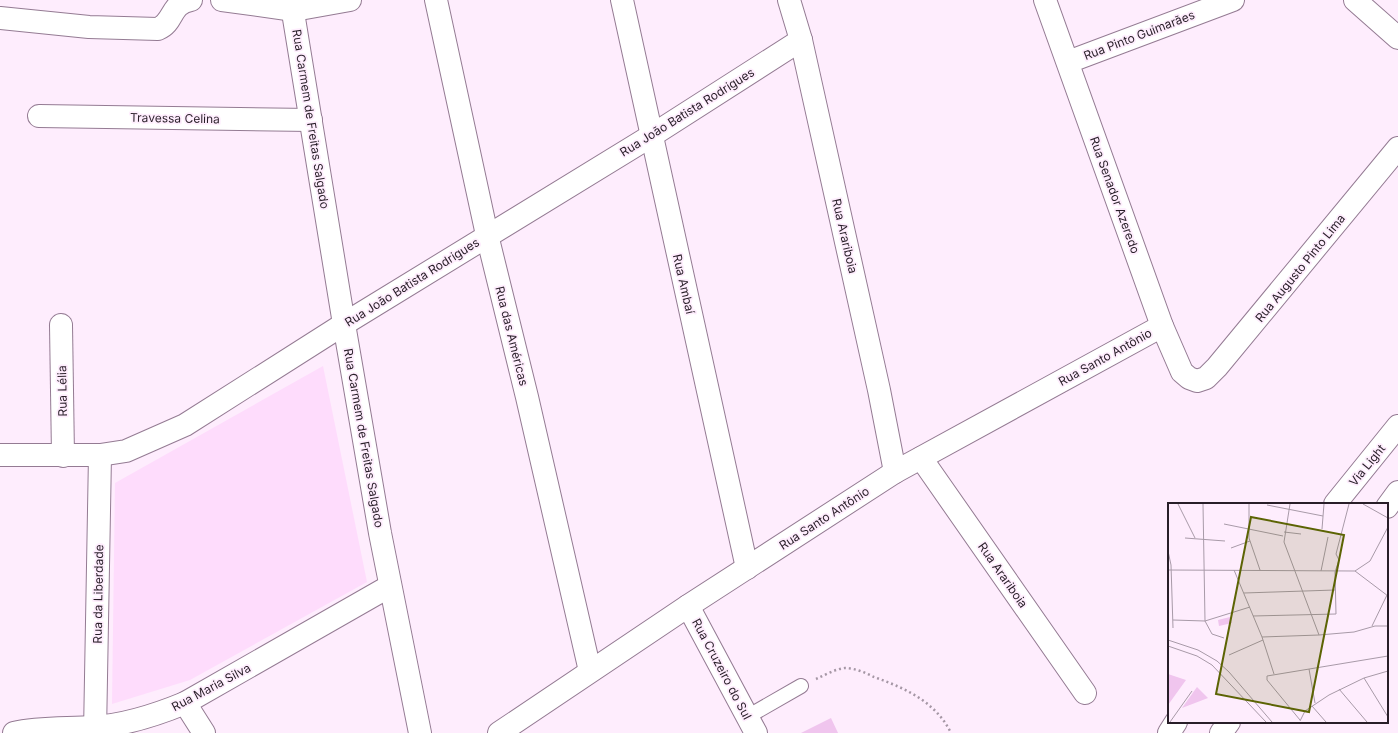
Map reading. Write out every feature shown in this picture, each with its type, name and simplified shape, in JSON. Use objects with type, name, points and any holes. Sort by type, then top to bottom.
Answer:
[{"type":"street","points":[[0,18],[89,27],[158,29],[165,26],[180,4],[191,0]]},
{"type":"street","points":[[222,0],[293,5],[350,0]]},
{"type":"street","name":"Rua das Américas","points":[[436,0],[488,235],[590,671]]},
{"type":"street","name":"Rua Ambaí","points":[[622,0],[747,568]]},
{"type":"street","name":"Rua Arariboia","points":[[789,0],[801,40],[896,472]]},
{"type":"street","name":"Rua Senador Azeredo","points":[[1045,0],[1162,326],[1182,372],[1189,378],[1197,381]]},
{"type":"street","name":"Rua Pinto Guimarães","points":[[1068,62],[1233,0]]},
{"type":"street","points":[[1355,0],[1398,38]]},
{"type":"street","name":"Rua Carmem de Freitas Salgado","points":[[293,5],[344,324],[390,586],[420,733]]},
{"type":"street","name":"Rua João Batista Rodrigues","points":[[0,455],[100,456],[126,451],[145,444],[185,425],[344,324],[651,136],[801,40]]},
{"type":"street","name":"Travessa Celina","points":[[39,116],[311,120]]},
{"type":"street","name":"Rua Augusto Pinto Lima","points":[[1197,381],[1206,378],[1212,373],[1232,351],[1398,148]]},
{"type":"street","name":"Rua Lélia","points":[[61,325],[63,456]]},
{"type":"street","name":"Rua Santo Antônio","points":[[499,733],[688,606],[896,472],[1162,326]]},
{"type":"street","name":"Via Light","points":[[1336,503],[1398,426]]},
{"type":"street","name":"Rua da Liberdade","points":[[95,730],[100,456]]},
{"type":"street","name":"Rua Arariboia","points":[[921,458],[1085,693]]},
{"type":"street","points":[[1388,506],[1398,492]]},
{"type":"street","name":"Rua Maria Silva","points":[[14,733],[33,730],[95,730],[161,713],[185,703],[390,586]]},
{"type":"street","name":"Rua Cruzeiro do Sul","points":[[688,606],[751,725]]},
{"type":"street","points":[[185,703],[204,733]]},
{"type":"street","points":[[1169,733],[1175,723]]},
{"type":"street","points":[[1221,733],[1228,723]]},
{"type":"lane","points":[[751,725],[801,686]]},
{"type":"path","points":[[801,686],[835,670],[846,668],[862,672],[910,692],[928,704],[941,716],[951,733]]},
{"type":"shaded area","points":[[323,366],[367,582],[190,680],[112,704],[115,483]]},
{"type":"shaded area","points":[[831,718],[838,733],[801,733]]}]
